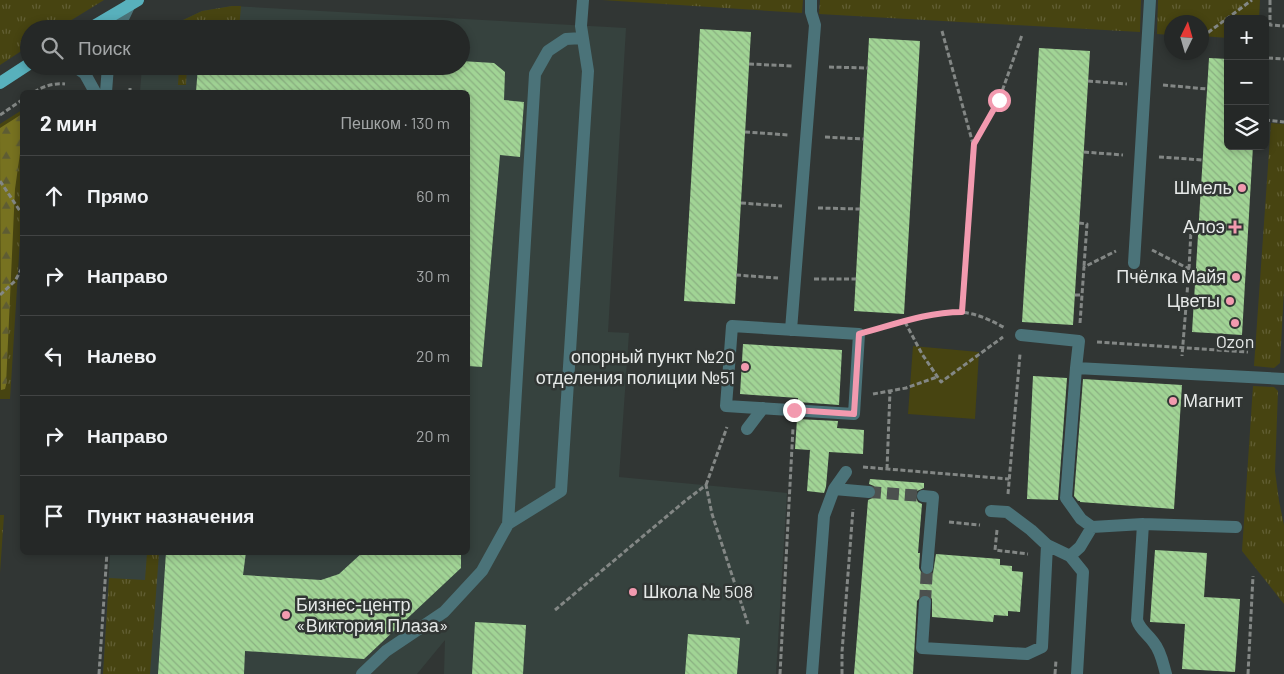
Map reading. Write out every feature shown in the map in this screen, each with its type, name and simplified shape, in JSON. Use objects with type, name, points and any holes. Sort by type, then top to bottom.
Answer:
[{"type":"main road","points":[[104,20],[134,2]]},
{"type":"main road","points":[[0,83],[20,70]]},
{"type":"lane","points":[[508,524],[560,491],[588,71],[581,26],[583,0]]},
{"type":"lane","points":[[791,330],[815,25],[811,12],[811,0]]},
{"type":"lane","points":[[1134,263],[1150,0]]},
{"type":"lane","points":[[123,20],[134,2]]},
{"type":"lane","points":[[362,674],[386,651],[444,612],[482,571],[508,524],[535,74],[548,51],[566,39],[582,38]]},
{"type":"lane","points":[[86,75],[94,90]]},
{"type":"lane","points":[[106,90],[107,75]]},
{"type":"lane","points":[[732,326],[791,330],[859,334],[854,414],[726,406],[732,326]]},
{"type":"lane","points":[[1016,333],[1078,340],[1066,498],[1081,520],[1092,527],[1143,524],[1236,527]]},
{"type":"lane","points":[[1076,368],[1284,379]]},
{"type":"lane","points":[[747,429],[762,408]]},
{"type":"lane","points":[[812,674],[824,516],[834,489],[846,472]]},
{"type":"lane","points":[[834,489],[869,492]]},
{"type":"lane","points":[[923,496],[933,498],[927,568]]},
{"type":"lane","points":[[991,511],[1007,512],[1031,530],[1047,546],[1070,556],[1083,572],[1077,674]]},
{"type":"lane","points":[[1143,524],[1137,620],[1139,626],[1157,647],[1166,674]]},
{"type":"lane","points":[[1070,556],[1080,547],[1092,527]]},
{"type":"lane","points":[[925,602],[922,648],[1027,654],[1042,647],[1047,546]]},
{"type":"path","points":[[1209,32],[1252,0]]},
{"type":"path","points":[[1270,0],[1270,25],[1284,26]]},
{"type":"path","points":[[942,31],[974,144],[962,312]]},
{"type":"path","points":[[974,144],[999,100],[1022,36]]},
{"type":"path","points":[[1269,58],[1284,59]]},
{"type":"path","points":[[38,90],[56,83],[74,84]]},
{"type":"path","points":[[0,115],[20,101]]},
{"type":"path","points":[[1269,120],[1284,122]]},
{"type":"path","points":[[0,181],[20,211]]},
{"type":"path","points":[[741,202],[860,209]]},
{"type":"path","points":[[1079,224],[1087,224],[1078,340],[1182,349],[1248,352]]},
{"type":"path","points":[[1180,374],[1191,230],[1198,231]]},
{"type":"path","points":[[1084,266],[1136,241],[1189,270]]},
{"type":"path","points":[[0,295],[15,281],[20,272]]},
{"type":"path","points":[[736,274],[795,279],[856,279]]},
{"type":"path","points":[[1075,295],[1082,295]]},
{"type":"path","points":[[1186,301],[1194,302]]},
{"type":"path","points":[[859,334],[914,318],[943,312],[962,312],[976,315],[1016,333]]},
{"type":"path","points":[[905,322],[922,354],[941,382],[1016,333]]},
{"type":"path","points":[[1007,512],[1016,333]]},
{"type":"path","points":[[855,394],[866,395],[906,388],[938,377]]},
{"type":"path","points":[[887,469],[890,391]]},
{"type":"path","points":[[736,407],[706,485],[712,514],[748,624]]},
{"type":"path","points":[[780,674],[794,410]]},
{"type":"path","points":[[846,472],[862,467],[1009,479]]},
{"type":"path","points":[[555,610],[685,500],[706,485]]},
{"type":"path","points":[[842,674],[842,652],[855,491]]},
{"type":"path","points":[[931,521],[988,526]]},
{"type":"path","points":[[995,550],[998,527]]},
{"type":"path","points":[[100,674],[107,555]]},
{"type":"path","points":[[1248,674],[1253,576]]},
{"type":"shaded area","points":[[232,6],[626,28],[608,332],[629,333],[619,477],[787,493],[776,674],[444,674],[445,640],[417,674],[103,674],[110,555],[470,555],[470,90],[140,90],[141,75],[470,75],[470,20],[183,20],[202,11]]},
{"type":"green space","points":[[0,0],[104,0],[72,20],[20,20],[20,52],[0,65]]},
{"type":"green space","points":[[602,0],[803,0],[802,13]]},
{"type":"green space","points":[[820,0],[1141,0],[1140,32],[819,14]]},
{"type":"green space","points":[[1158,0],[1260,0],[1259,15],[1224,15],[1224,38],[1209,37],[1209,15],[1164,15],[1164,34],[1157,34]]},
{"type":"green space","points":[[241,6],[240,20],[183,20],[202,11]]},
{"type":"green space","points":[[179,75],[187,75],[186,85],[178,85]]},
{"type":"green space","points":[[20,111],[20,240],[10,399],[0,399],[0,124]]},
{"type":"green space","points":[[20,115],[20,153],[15,189],[6,385],[5,389],[1,390],[0,128]]},
{"type":"green space","points":[[1271,123],[1284,124],[1284,290],[1280,363],[1274,368],[1254,366]]},
{"type":"green space","points":[[913,346],[979,352],[975,419],[908,414]]},
{"type":"green space","points":[[1253,386],[1274,387],[1278,391],[1275,471],[1284,525],[1284,604],[1242,551]]},
{"type":"green space","points":[[0,515],[4,515],[0,573]]},
{"type":"green space","points":[[147,555],[159,555],[150,674],[103,674],[109,578],[145,580]]},
{"type":"building","points":[[700,29],[751,32],[735,304],[684,301]]},
{"type":"building","points":[[869,38],[920,41],[904,314],[854,311]]},
{"type":"building","points":[[1039,48],[1090,51],[1073,325],[1022,322]]},
{"type":"building","points":[[1209,58],[1224,59],[1224,150],[1253,150],[1242,335],[1192,332]]},
{"type":"building","points":[[470,62],[494,63],[505,72],[504,100],[524,102],[520,157],[500,155],[482,367],[470,366],[470,90],[196,90],[197,75],[470,75]]},
{"type":"building","points":[[743,344],[842,350],[839,405],[798,402],[798,398],[740,394]]},
{"type":"building","points":[[1033,376],[1067,378],[1058,500],[1027,499]]},
{"type":"building","points":[[1083,379],[1182,385],[1174,509],[1080,502],[1074,496]]},
{"type":"building","points":[[797,419],[838,421],[837,428],[864,430],[863,454],[829,452],[824,493],[807,491],[810,450],[795,449]]},
{"type":"building","points":[[870,479],[924,483],[924,488],[917,491],[915,496],[918,502],[922,504],[918,553],[920,553],[919,568],[922,574],[927,576],[933,573],[936,554],[1000,559],[1000,565],[1012,566],[1012,571],[1023,572],[1020,612],[1008,611],[1008,616],[994,615],[993,622],[932,617],[932,599],[929,595],[922,595],[917,601],[913,674],[854,674],[868,500],[875,497],[877,492],[874,486],[869,484]]},
{"type":"building","points":[[1155,550],[1207,553],[1204,597],[1240,599],[1235,672],[1182,669],[1185,624],[1150,622]]},
{"type":"building","name":"Бизнес-центр «Виктория Плаза»","points":[[166,555],[246,555],[243,575],[321,580],[339,574],[360,555],[461,555],[461,568],[364,659],[245,651],[244,674],[158,674]]},
{"type":"building","points":[[475,622],[526,625],[523,674],[472,674]]},
{"type":"building","points":[[688,634],[740,638],[737,674],[685,674]]},
{"type":"tunnel","points":[[869,492],[923,496]]},
{"type":"tunnel","points":[[925,602],[927,568]]},
{"type":"place","name":"Шмель","points":[[1242,188]]},
{"type":"place","name":"Алоэ","points":[[1235,227]]},
{"type":"place","name":"Пчёлка Майя","points":[[1236,277]]},
{"type":"place","name":"Цветы","points":[[1230,301]]},
{"type":"place","name":"Ozon","points":[[1235,323]]},
{"type":"place","name":"опорный пункт №20 отделения полиции №51","points":[[745,367]]},
{"type":"place","name":"Магнит","points":[[1173,401]]},
{"type":"place","name":"Школа № 508","points":[[633,592]]},
{"type":"place","name":"Бизнес-центр «Виктория Плаза»","points":[[286,615]]},
{"type":"route","points":[[794,410],[854,414],[859,334],[914,318],[943,312],[962,312],[974,144],[999,100]]}]
